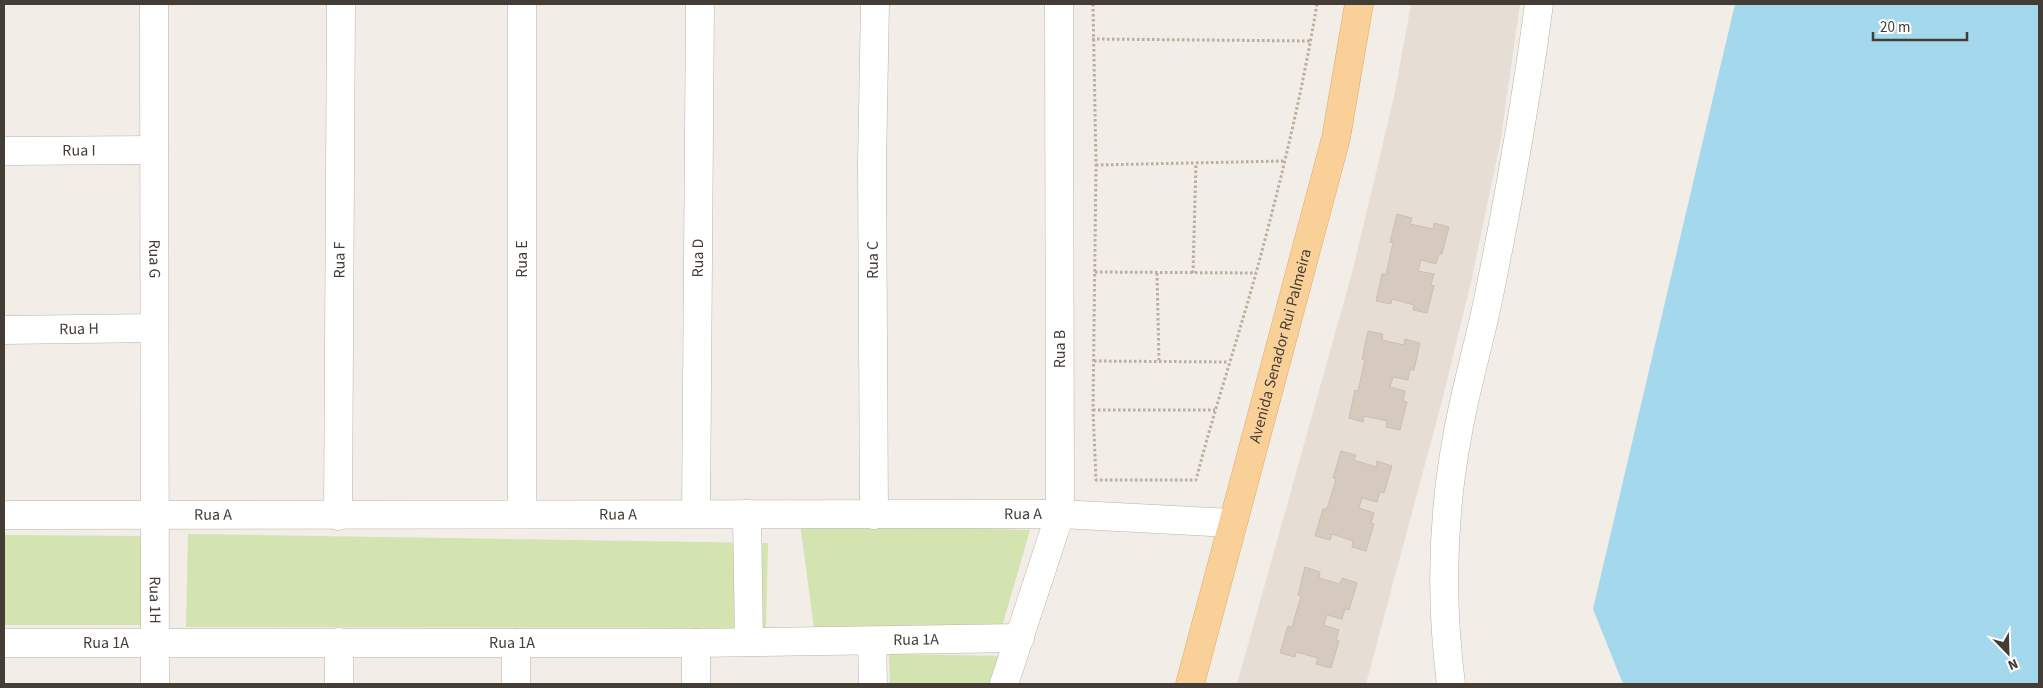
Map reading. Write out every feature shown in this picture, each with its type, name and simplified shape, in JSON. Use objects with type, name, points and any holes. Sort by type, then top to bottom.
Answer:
[{"type":"main road","name":"Avenida Senador Rui Palmeira","points":[[1190,684],[1231,523],[1336,138],[1359,4]]},
{"type":"street","name":"Rua G","points":[[154,4],[153,328],[155,515]]},
{"type":"street","name":"Rua F","points":[[338,516],[341,4]]},
{"type":"street","name":"Rua E","points":[[522,4],[522,514]]},
{"type":"street","name":"Rua D","points":[[696,513],[700,4]]},
{"type":"street","name":"Rua C","points":[[874,515],[872,163],[875,4]]},
{"type":"street","name":"Rua B","points":[[1004,684],[1060,514],[1060,4]]},
{"type":"street","points":[[1450,684],[1443,596],[1444,540],[1449,485],[1458,430],[1489,296],[1515,162],[1539,4]]},
{"type":"street","name":"Rua I","points":[[4,151],[154,150]]},
{"type":"street","name":"Rua H","points":[[4,330],[153,328]]},
{"type":"street","points":[[747,514],[749,642]]},
{"type":"street","name":"Rua A","points":[[4,515],[1060,514],[1231,523]]},
{"type":"street","name":"Rua 1H","points":[[155,515],[155,684]]},
{"type":"street","name":"Rua 1A","points":[[4,643],[696,643],[1020,638]]},
{"type":"street","points":[[872,641],[873,684]]},
{"type":"street","points":[[339,642],[339,684]]},
{"type":"street","points":[[516,643],[516,684]]},
{"type":"street","points":[[696,643],[696,684]]},
{"type":"path","points":[[1093,4],[1092,39],[1096,165],[1093,410],[1096,480],[1196,480],[1256,273],[1284,161],[1311,41],[1317,4]]},
{"type":"path","points":[[1092,39],[1311,41]]},
{"type":"path","points":[[1096,165],[1284,161]]},
{"type":"path","points":[[1193,273],[1196,163]]},
{"type":"path","points":[[1095,272],[1256,273]]},
{"type":"path","points":[[1157,273],[1159,362]]},
{"type":"path","points":[[1094,361],[1229,362]]},
{"type":"path","points":[[1093,410],[1215,410]]},
{"type":"shaded area","points":[[1411,4],[1520,4],[1500,144],[1471,282],[1443,397],[1366,684],[1237,684],[1353,269],[1394,97]]},
{"type":"green space","points":[[800,523],[1030,530],[1001,630],[814,628]]},
{"type":"green space","points":[[188,534],[768,543],[766,628],[186,627]]},
{"type":"green space","points":[[4,535],[143,536],[146,625],[4,625]]},
{"type":"green space","points":[[889,654],[1008,656],[997,684],[890,684]]},
{"type":"water","points":[[1735,4],[2039,4],[2039,684],[1623,684],[1593,609]]},
{"type":"building","points":[[1397,214],[1412,218],[1410,224],[1433,229],[1434,223],[1449,227],[1442,254],[1439,254],[1436,264],[1421,260],[1418,271],[1434,274],[1431,285],[1434,286],[1427,313],[1413,310],[1414,305],[1392,299],[1391,304],[1376,301],[1382,274],[1386,274],[1393,243],[1390,242]]},
{"type":"building","points":[[1368,331],[1383,334],[1382,340],[1404,345],[1405,339],[1420,343],[1414,370],[1410,370],[1408,380],[1393,377],[1390,387],[1405,391],[1403,401],[1407,402],[1400,430],[1386,427],[1387,421],[1364,416],[1363,422],[1349,418],[1355,390],[1358,391],[1365,360],[1362,359]]},
{"type":"building","points":[[1341,451],[1356,455],[1354,460],[1376,467],[1377,461],[1392,466],[1384,493],[1380,492],[1377,502],[1362,498],[1359,508],[1374,513],[1371,523],[1374,524],[1366,551],[1352,547],[1353,541],[1332,534],[1330,540],[1315,536],[1323,509],[1327,509],[1336,479],[1333,478]]},
{"type":"building","points":[[1305,567],[1320,572],[1319,578],[1340,584],[1342,578],[1357,583],[1349,610],[1345,609],[1342,619],[1327,615],[1324,625],[1339,630],[1336,640],[1339,641],[1331,668],[1316,664],[1318,658],[1296,652],[1295,657],[1280,653],[1288,626],[1292,627],[1301,596],[1298,595]]}]
